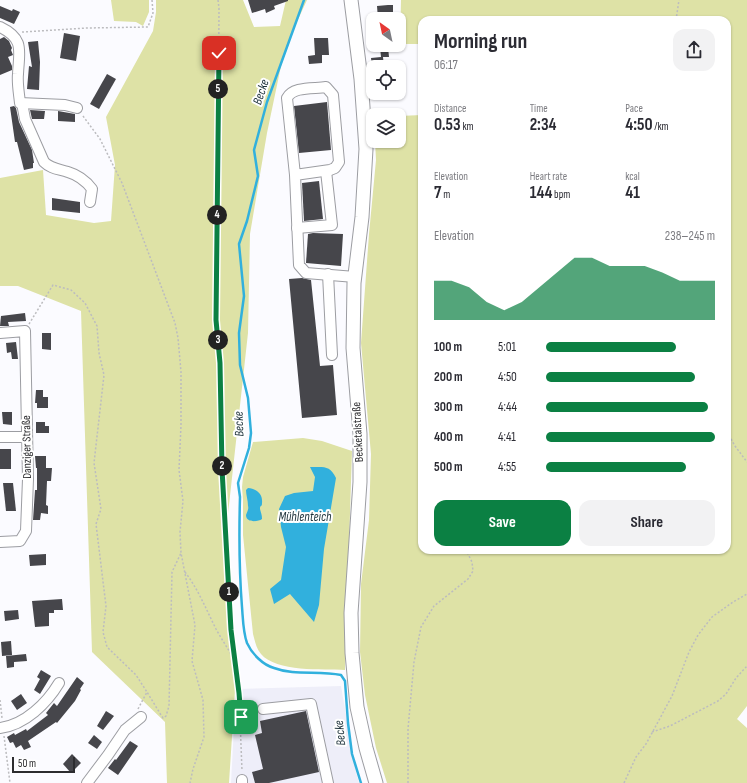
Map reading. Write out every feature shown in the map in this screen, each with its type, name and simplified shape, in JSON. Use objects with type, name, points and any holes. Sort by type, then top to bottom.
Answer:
[{"type":"main road","name":"Becketalstraße","points":[[351,0],[361,79],[366,149],[362,217],[355,276],[353,348],[360,434],[360,482],[351,613],[352,653],[357,707],[366,748],[376,783]]},
{"type":"street","points":[[0,26],[10,31],[18,41],[20,54],[18,76],[20,103],[22,103],[25,120],[44,162],[49,167],[67,171],[87,183],[92,189],[90,202]]},
{"type":"street","points":[[294,175],[326,171],[335,168],[338,162],[333,95],[326,87],[294,91],[289,94],[287,98],[294,175],[299,265],[306,272],[355,276]]},
{"type":"street","points":[[22,103],[64,105],[77,108]]},
{"type":"street","points":[[297,228],[332,225],[326,171]]},
{"type":"street","points":[[328,274],[332,355]]},
{"type":"street","points":[[0,334],[25,331]]},
{"type":"street","name":"Danziger Straße","points":[[0,542],[20,541],[26,531],[28,479],[25,331]]},
{"type":"street","points":[[0,437],[27,437]]},
{"type":"street","points":[[1,728],[24,720],[41,706],[60,682]]},
{"type":"street","points":[[263,709],[311,704],[328,783]]},
{"type":"street","points":[[87,783],[125,730],[141,716]]},
{"type":"path","points":[[10,31],[148,27],[153,13],[152,0]]},
{"type":"path","points":[[218,0],[216,320],[220,363],[222,469],[231,630],[241,717],[242,782]]},
{"type":"path","points":[[677,16],[679,0]]},
{"type":"path","points":[[77,108],[100,139],[122,183],[175,323],[178,338],[182,372],[179,470],[183,501],[180,532],[180,554],[195,625],[192,661],[203,700],[204,737],[193,769],[190,783]]},
{"type":"path","points":[[25,331],[53,285],[72,290],[85,303],[97,326],[104,375],[94,463],[101,509],[96,524],[106,606],[103,632],[107,647],[136,675],[163,718],[166,716],[169,699],[172,572],[180,554]]},
{"type":"path","points":[[731,439],[747,462]]},
{"type":"path","points":[[408,783],[408,729],[414,662],[421,628],[434,606],[468,579],[473,571],[472,562],[468,554]]},
{"type":"path","points":[[184,571],[191,580],[236,663]]},
{"type":"path","points":[[624,783],[636,757],[646,744],[672,696],[689,652],[698,635],[712,617],[747,594]]},
{"type":"path","points":[[652,732],[670,726],[718,701],[726,694],[736,678],[747,666]]},
{"type":"path","points":[[141,716],[137,708],[147,692]]},
{"type":"path","points":[[0,700],[1,728],[10,783]]},
{"type":"path","points":[[241,717],[250,711],[263,709]]},
{"type":"shaded area","points":[[341,686],[359,783],[231,783],[236,689]]},
{"type":"green space","points":[[111,0],[149,0],[149,12],[143,26],[136,22],[114,21]]},
{"type":"green space","points":[[156,0],[243,0],[254,27],[280,26],[286,0],[307,0],[295,26],[281,66],[267,133],[250,234],[248,333],[226,532],[235,690],[229,783],[167,783],[165,722],[92,652],[81,311],[18,286],[0,286],[0,178],[43,170],[46,215],[94,223],[111,221],[115,165],[106,117],[153,31]]},
{"type":"green space","points":[[401,0],[747,0],[747,706],[737,719],[747,728],[747,783],[387,783],[376,748],[365,695],[360,652],[361,584],[369,520],[371,454],[361,343],[376,160],[375,148],[406,148],[406,116],[418,115],[418,554],[731,554],[731,16],[418,16],[418,44],[406,44],[406,12],[401,12]]},
{"type":"green space","points":[[303,438],[322,441],[352,451],[345,670],[288,667],[277,664],[268,660],[261,654],[253,634],[243,535],[243,477],[253,442]]},
{"type":"water","name":"Mühlenteich","points":[[310,467],[323,467],[329,469],[336,478],[324,549],[319,605],[314,622],[290,594],[274,604],[270,589],[281,580],[286,547],[281,527],[279,509],[285,496],[294,493],[313,491],[315,477]]},
{"type":"water","points":[[248,488],[254,489],[260,494],[262,500],[260,509],[262,519],[260,520],[250,521],[247,518],[246,515],[248,507],[246,490]]},
{"type":"building","points":[[248,0],[288,1],[274,6],[275,9],[266,13],[265,9],[252,13]]},
{"type":"building","points":[[393,5],[393,12],[377,12],[377,6]]},
{"type":"building","points":[[0,6],[12,11],[13,9],[20,12],[14,24],[0,18]]},
{"type":"building","points":[[64,33],[80,36],[76,61],[60,58]]},
{"type":"building","points":[[4,37],[9,41],[12,48],[11,50],[13,55],[8,57],[12,70],[0,75],[0,39]]},
{"type":"building","points":[[314,38],[328,38],[329,55],[322,55],[322,63],[309,64],[308,56],[315,55]]},
{"type":"building","points":[[38,41],[40,62],[39,90],[27,89],[29,66],[32,67],[28,42]]},
{"type":"building","points":[[380,52],[388,52],[389,57],[383,57],[383,60],[371,60],[371,58],[381,57]]},
{"type":"building","points":[[107,74],[116,79],[99,109],[90,104]]},
{"type":"building","points":[[327,102],[331,150],[299,153],[294,106]]},
{"type":"building","points":[[14,106],[16,108],[19,122],[32,150],[34,163],[33,168],[24,170],[17,142],[15,142],[10,107]]},
{"type":"building","points":[[30,110],[45,111],[44,119],[32,119]]},
{"type":"building","points":[[58,111],[75,114],[75,122],[58,121]]},
{"type":"building","points":[[319,181],[323,219],[304,221],[302,183]]},
{"type":"building","points":[[52,198],[80,202],[80,213],[52,210]]},
{"type":"building","points":[[308,234],[343,234],[341,266],[306,263]]},
{"type":"building","points":[[302,278],[311,280],[320,366],[333,365],[337,415],[302,418],[289,279]]},
{"type":"building","points":[[25,313],[26,321],[8,322],[9,326],[0,326],[1,316]]},
{"type":"building","points":[[42,333],[51,333],[51,350],[42,349]]},
{"type":"building","points":[[16,342],[18,359],[12,359],[11,352],[7,353],[6,343]]},
{"type":"building","points":[[36,390],[43,390],[43,397],[48,397],[48,408],[37,408],[37,403],[35,403]]},
{"type":"building","points":[[2,412],[12,412],[12,425],[3,424]]},
{"type":"building","points":[[36,422],[45,422],[45,426],[49,426],[49,433],[36,433]]},
{"type":"building","points":[[0,449],[11,449],[11,469],[0,469]]},
{"type":"building","points":[[35,456],[46,456],[46,468],[52,468],[51,481],[47,481],[46,505],[48,506],[48,514],[41,513],[40,520],[33,520],[35,490],[37,490],[37,468]]},
{"type":"building","points":[[3,483],[13,483],[16,511],[6,511]]},
{"type":"building","points":[[46,554],[46,565],[30,566],[29,555]]},
{"type":"building","points":[[62,599],[63,610],[54,610],[54,613],[49,613],[49,626],[35,627],[32,601]]},
{"type":"building","points":[[18,610],[19,619],[5,621],[4,611]]},
{"type":"building","points":[[11,641],[12,655],[2,656],[1,642]]},
{"type":"building","points":[[26,654],[27,661],[14,662],[14,667],[7,668],[6,656]]},
{"type":"building","points":[[41,670],[51,676],[40,694],[34,690],[40,679],[37,677]]},
{"type":"building","points":[[77,677],[84,683],[80,689],[81,690],[75,701],[57,723],[56,722],[28,741],[31,747],[24,750],[21,745],[16,748],[13,742],[10,743],[7,737],[14,733],[15,735],[26,729],[27,731],[48,715],[46,713],[54,703],[57,706]]},
{"type":"building","points":[[21,694],[27,703],[17,710],[11,701]]},
{"type":"building","points":[[106,711],[114,716],[103,730],[97,726]]},
{"type":"building","points":[[306,711],[319,772],[269,783],[255,783],[252,772],[263,769],[255,735],[262,733],[260,721]]},
{"type":"building","points":[[94,735],[102,742],[97,749],[88,743]]},
{"type":"building","points":[[130,741],[138,746],[118,775],[108,768]]},
{"type":"building","points":[[72,754],[81,763],[71,773],[63,764]]},
{"type":"waterway","name":"Becke","points":[[304,0],[267,102],[254,150],[258,176],[247,221],[239,244],[244,296],[239,333],[240,365],[248,398],[251,433],[249,448],[238,483],[240,497],[239,538],[243,621],[249,647],[258,658],[270,667],[290,672],[341,675],[345,681],[352,754],[361,783]]},
{"type":"route","points":[[219,53],[216,320],[220,363],[222,469],[231,630],[241,717]]}]
